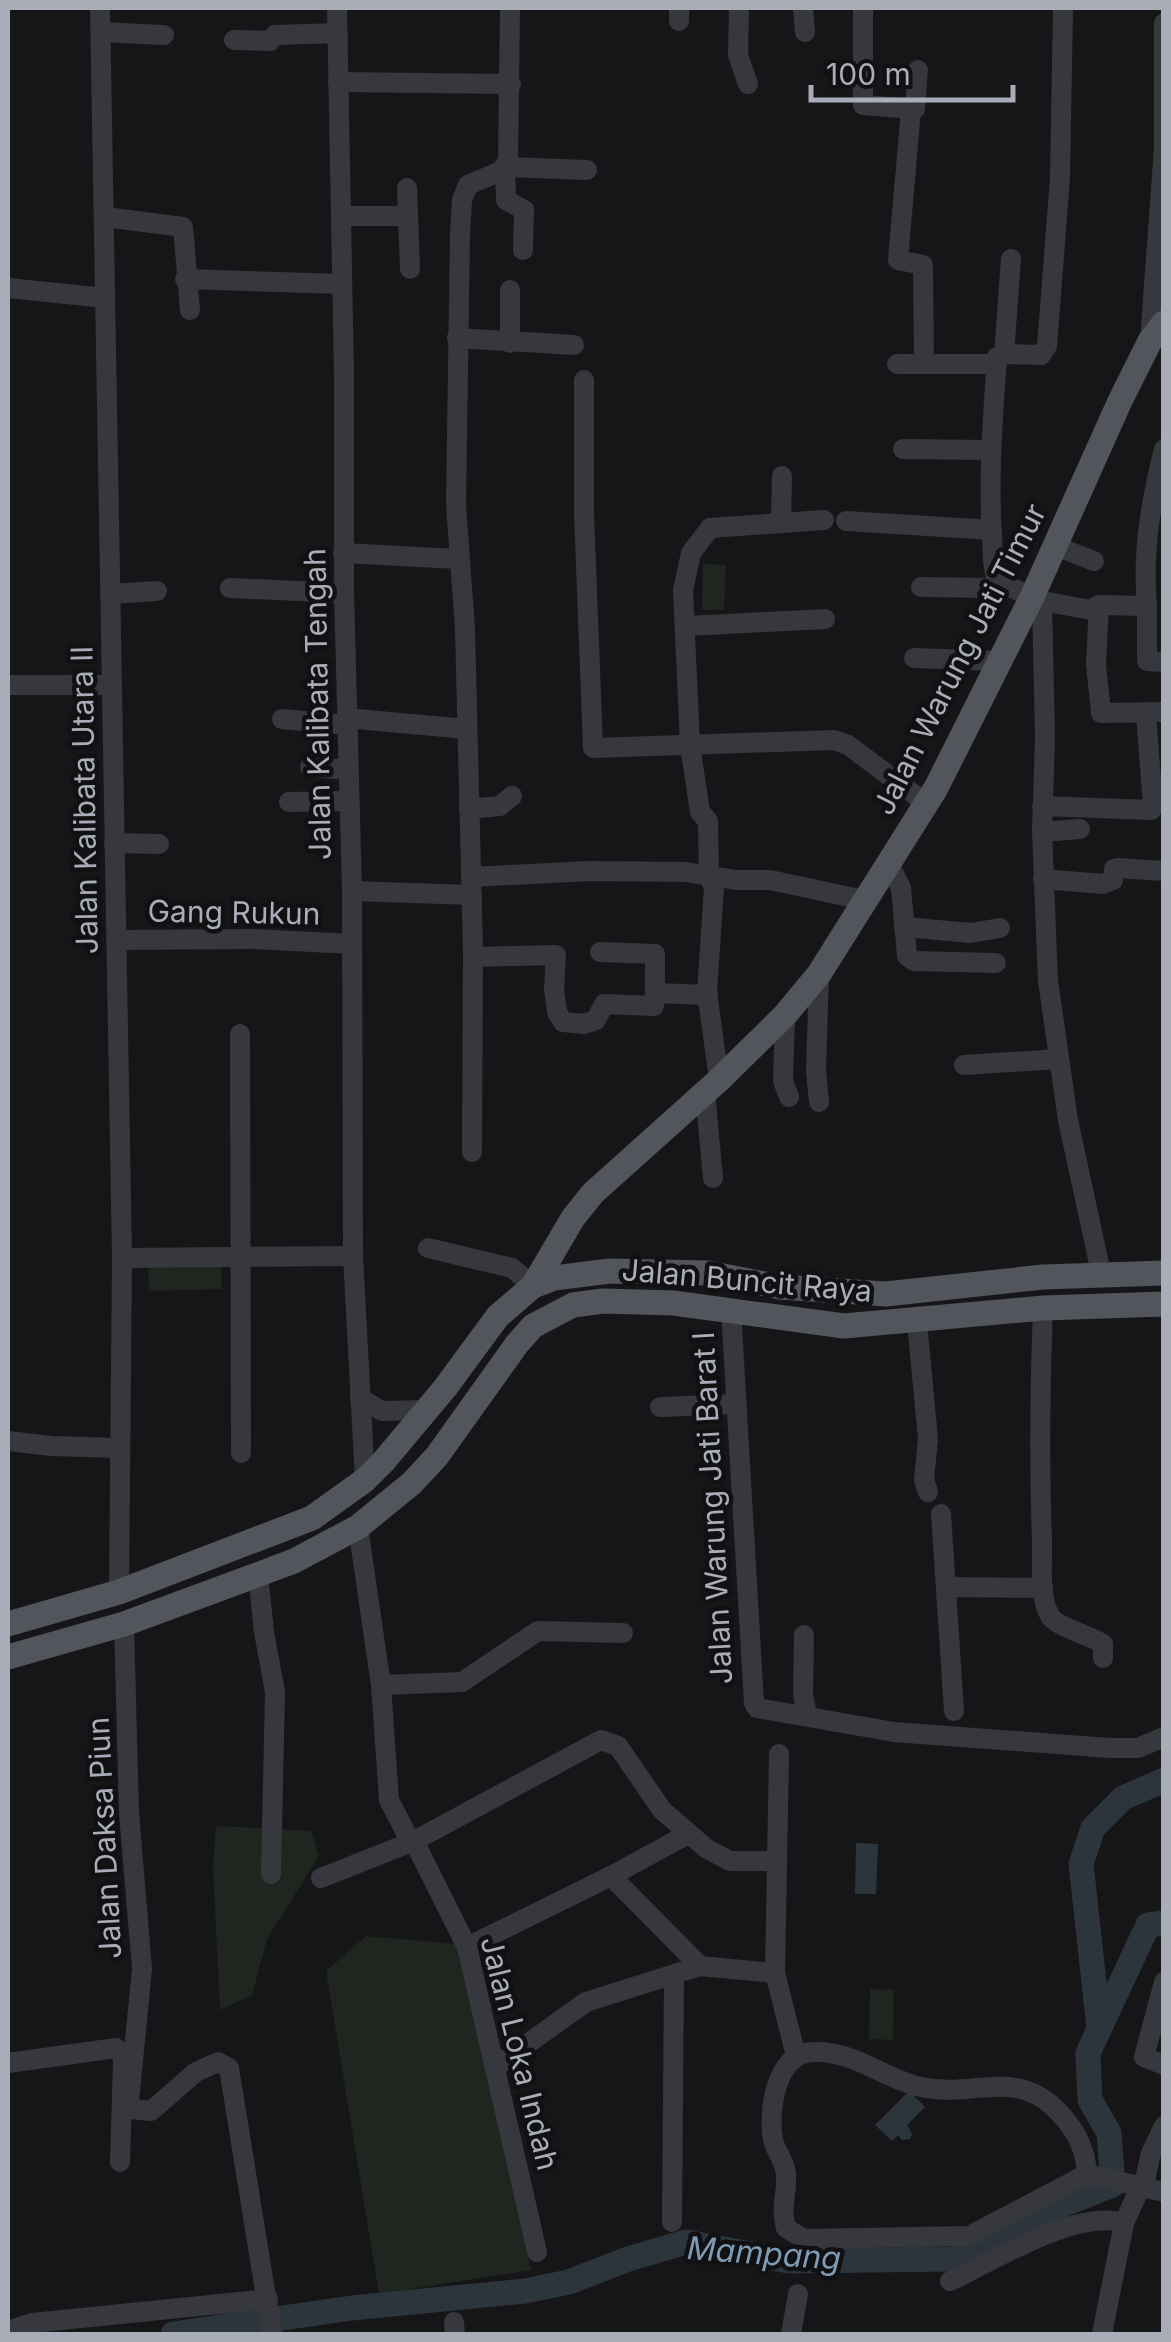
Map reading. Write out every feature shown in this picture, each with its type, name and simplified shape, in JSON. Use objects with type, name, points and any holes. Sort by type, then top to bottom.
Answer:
[{"type":"main road","name":"Jalan Warung Jati Timur","points":[[533,1286],[574,1218],[616,1170],[664,1119],[712,1086],[785,1015],[819,974],[927,804],[1037,599],[1055,546],[1156,332]]},
{"type":"main road","points":[[574,1218],[579,1258],[585,1264],[610,1271]]},
{"type":"main road","name":"Jalan Buncit Raya","points":[[533,1286],[554,1278],[610,1271],[708,1273],[780,1287],[886,1294],[1043,1276],[1164,1273]]},
{"type":"main road","points":[[8,1624],[119,1592],[312,1518],[364,1480],[428,1410],[498,1316],[533,1286]]},
{"type":"main road","name":"Jalan Buncit Raya","points":[[8,1658],[124,1624],[294,1561],[358,1527],[412,1483],[437,1456],[517,1344],[546,1317],[588,1302],[731,1309],[844,1326],[1043,1308],[1164,1304]]},
{"type":"street","name":"Jalan Kalibata Utara II","points":[[100,8],[122,1258],[119,1592]]},
{"type":"street","name":"Jalan Kalibata Tengah","points":[[337,8],[343,553],[352,892],[353,1256],[364,1480]]},
{"type":"street","points":[[510,8],[510,153],[505,167],[506,200],[522,208],[523,250]]},
{"type":"street","points":[[739,8],[738,55],[748,84]]},
{"type":"street","points":[[803,8],[805,32]]},
{"type":"street","points":[[863,8],[862,103],[913,109]]},
{"type":"street","points":[[897,364],[1041,355],[1046,346],[1060,178],[1062,8]]},
{"type":"street","points":[[1156,332],[1164,146],[1164,23]]},
{"type":"street","points":[[101,32],[164,35]]},
{"type":"street","points":[[234,40],[338,34]]},
{"type":"street","points":[[918,70],[898,260],[923,264],[924,363]]},
{"type":"street","points":[[338,82],[511,84]]},
{"type":"street","points":[[472,1152],[473,957],[466,628],[458,560],[457,338],[462,200],[468,185],[505,167],[587,170]]},
{"type":"street","points":[[407,188],[410,269]]},
{"type":"street","points":[[341,216],[408,216]]},
{"type":"street","points":[[105,217],[183,227],[190,310]]},
{"type":"street","points":[[1011,260],[990,450],[994,574],[998,582],[1037,599],[1091,610],[1099,604],[1147,606]]},
{"type":"street","points":[[185,279],[342,284]]},
{"type":"street","points":[[8,288],[105,298]]},
{"type":"street","points":[[510,290],[510,344]]},
{"type":"street","points":[[457,338],[574,345]]},
{"type":"street","points":[[584,380],[584,515],[593,748],[834,740],[848,744],[927,804]]},
{"type":"street","points":[[903,448],[990,450]]},
{"type":"street","points":[[1164,449],[1149,510],[1145,579],[1148,661],[1164,662]]},
{"type":"street","points":[[781,522],[782,476]]},
{"type":"street","points":[[713,1178],[708,995],[714,888],[709,876],[708,821],[700,812],[690,745],[683,590],[691,553],[710,528],[824,520]]},
{"type":"street","points":[[846,520],[992,530]]},
{"type":"street","points":[[1055,546],[1094,560]]},
{"type":"street","points":[[343,553],[458,560]]},
{"type":"street","points":[[922,587],[992,588],[998,582]]},
{"type":"street","points":[[230,588],[344,593]]},
{"type":"street","points":[[111,594],[157,591]]},
{"type":"street","points":[[1037,599],[1045,738],[1042,832],[1048,981],[1068,1120],[1101,1274]]},
{"type":"street","points":[[1042,806],[1151,810],[1158,804],[1155,713],[1102,713],[1096,664],[1099,604]]},
{"type":"street","points":[[686,626],[824,619]]},
{"type":"street","points":[[914,658],[1000,662]]},
{"type":"street","points":[[8,685],[111,685]]},
{"type":"street","points":[[282,720],[466,729]]},
{"type":"street","points":[[310,767],[348,770]]},
{"type":"street","points":[[468,810],[505,804],[512,796]]},
{"type":"street","points":[[289,802],[348,801]]},
{"type":"street","points":[[1042,832],[1080,830]]},
{"type":"street","points":[[114,843],[159,844]]},
{"type":"street","points":[[889,864],[901,888],[908,956],[914,960],[996,963]]},
{"type":"street","points":[[1043,878],[1102,884],[1113,880],[1118,868],[1164,871]]},
{"type":"street","points":[[352,892],[471,886],[590,871],[686,872],[770,880],[864,900]]},
{"type":"street","points":[[904,928],[970,933],[1000,928]]},
{"type":"street","name":"Gang Rukun","points":[[116,940],[254,939],[351,944]]},
{"type":"street","points":[[473,957],[556,955],[557,1012],[563,1022],[584,1024],[596,1020],[604,1004],[654,1006],[654,954],[600,952]]},
{"type":"street","points":[[819,974],[819,1102]]},
{"type":"street","points":[[655,994],[708,995]]},
{"type":"street","points":[[785,1015],[783,1081],[788,1097]]},
{"type":"street","points":[[240,1034],[241,1453]]},
{"type":"street","points":[[964,1064],[1060,1059]]},
{"type":"street","points":[[428,1248],[512,1268],[533,1286]]},
{"type":"street","points":[[122,1258],[353,1256]]},
{"type":"street","points":[[1043,1308],[1043,1588],[1050,1617],[1104,1644],[1103,1658]]},
{"type":"street","name":"Jalan Warung Jati Barat I","points":[[731,1309],[754,1704],[763,1710],[807,1714]]},
{"type":"street","points":[[917,1322],[928,1439],[924,1480],[928,1492]]},
{"type":"street","points":[[360,1398],[382,1410],[428,1410]]},
{"type":"street","points":[[660,1407],[736,1404]]},
{"type":"street","points":[[8,1441],[119,1448]]},
{"type":"street","points":[[941,1514],[954,1711]]},
{"type":"street","name":"Jalan Loka Indah","points":[[358,1527],[381,1686],[389,1800],[467,1947],[537,2252]]},
{"type":"street","points":[[258,1574],[275,1692],[271,1874]]},
{"type":"street","points":[[946,1588],[1043,1588]]},
{"type":"street","name":"Jalan Daksa Piun","points":[[124,1624],[130,1813],[142,1969],[129,2102],[138,2112],[152,2110],[205,2066],[218,2062],[229,2068],[268,2304]]},
{"type":"street","points":[[381,1686],[462,1682],[538,1630],[622,1633]]},
{"type":"street","points":[[804,1635],[803,1695],[807,1714],[894,1732],[1110,1748],[1138,1748],[1164,1737]]},
{"type":"street","points":[[321,1878],[414,1842],[601,1740],[618,1746],[644,1786],[688,1834],[722,1859],[776,1861]]},
{"type":"street","points":[[779,1754],[774,1973],[796,2056]]},
{"type":"street","points":[[467,1947],[688,1834]]},
{"type":"street","points":[[611,1876],[700,1966]]},
{"type":"street","points":[[495,2067],[586,2002],[700,1966],[774,1973]]},
{"type":"street","points":[[672,2222],[674,1976]]},
{"type":"street","points":[[1164,1982],[1144,2058],[1164,2065]]},
{"type":"street","points":[[8,2064],[116,2048],[122,2054],[120,2162]]},
{"type":"street","points":[[1093,2176],[969,2236],[804,2239],[786,2228],[781,2210],[786,2176],[771,2127],[776,2087],[796,2056],[810,2051],[874,2066],[923,2087],[1031,2090],[1067,2121],[1093,2176],[1138,2197]]},
{"type":"street","points":[[1102,2334],[1138,2197],[1162,2133]]},
{"type":"street","points":[[950,2281],[1044,2235],[1111,2219],[1138,2197]]},
{"type":"street","points":[[792,2334],[798,2294]]},
{"type":"street","points":[[8,2331],[32,2323],[268,2304],[272,2334]]},
{"type":"shaded area","points":[[703,564],[726,565],[724,610],[702,610]]},
{"type":"shaded area","points":[[221,1261],[222,1289],[149,1291],[148,1263]]},
{"type":"shaded area","points":[[216,1826],[311,1831],[319,1856],[267,1939],[252,1995],[220,2010],[213,1867]]},
{"type":"shaded area","points":[[856,1843],[878,1844],[876,1894],[855,1894]]},
{"type":"shaded area","points":[[366,1936],[456,1944],[531,2270],[379,2294],[326,1971]]},
{"type":"shaded area","points":[[870,1989],[894,1990],[893,2040],[869,2039]]},
{"type":"shaded area","points":[[909,2091],[925,2107],[907,2125],[912,2134],[910,2139],[902,2140],[898,2135],[892,2141],[875,2125]]},
{"type":"waterway","points":[[1099,2028],[1081,1864],[1093,1828],[1123,1798],[1164,1780]]},
{"type":"waterway","name":"Mampang","points":[[173,2334],[352,2308],[525,2291],[569,2282],[686,2242],[789,2261],[953,2259],[1017,2223],[1113,2185],[1109,2133],[1090,2100],[1088,2053],[1148,1925],[1164,1923]]}]
